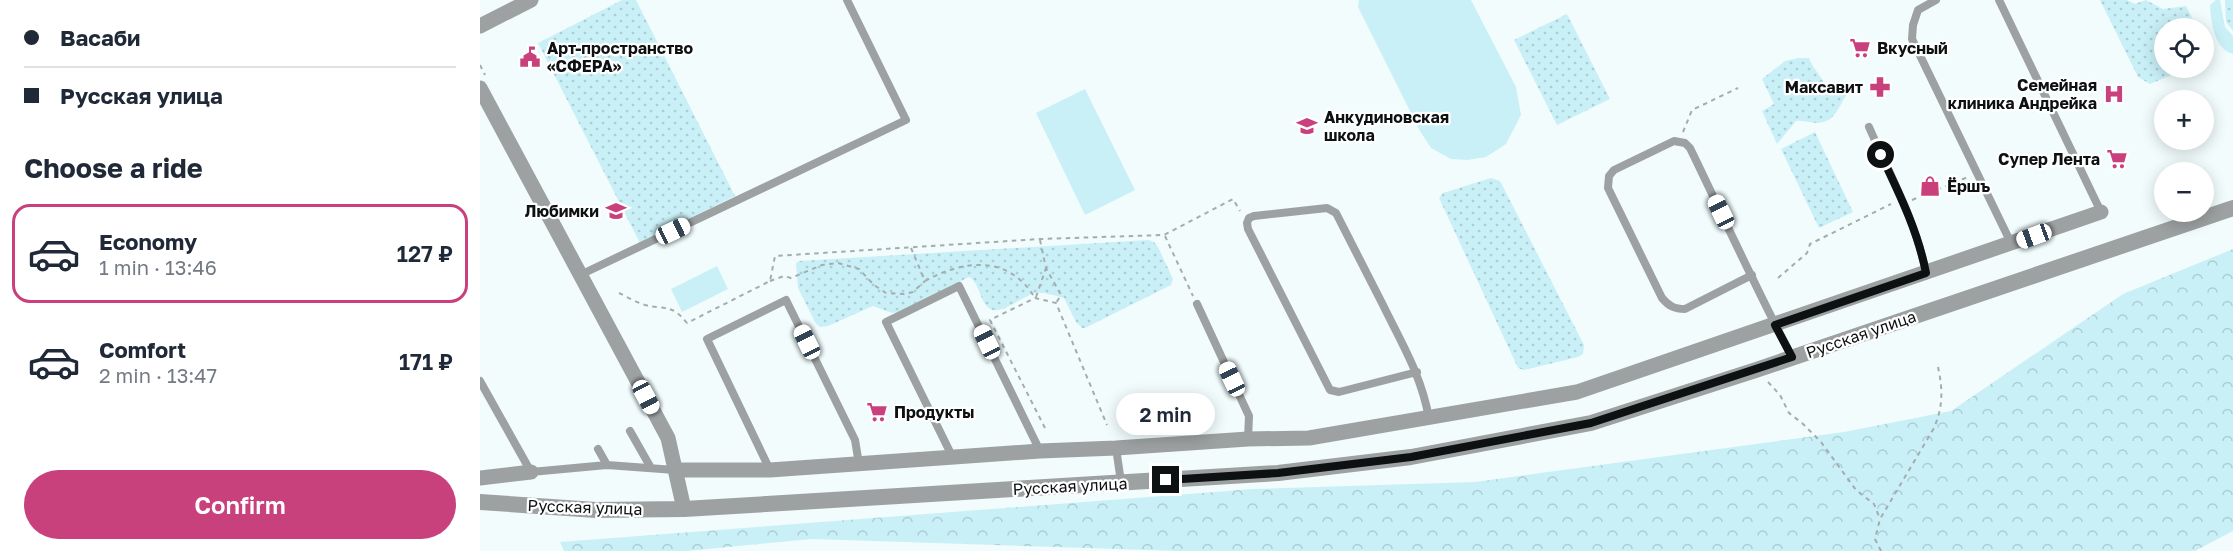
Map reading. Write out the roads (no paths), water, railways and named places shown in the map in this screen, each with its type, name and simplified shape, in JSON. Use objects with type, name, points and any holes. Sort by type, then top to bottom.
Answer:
[{"type":"street","points":[[480,26],[531,0]]},
{"type":"street","points":[[480,88],[668,438],[684,509]]},
{"type":"street","name":"Русская улица","points":[[480,501],[596,510],[684,509],[1278,473],[1411,457],[1591,423],[1756,370],[2233,208]]},
{"type":"street","points":[[675,470],[770,470],[952,456],[1248,439],[1309,438],[1577,392],[2101,212]]},
{"type":"street","points":[[480,478],[531,472]]},
{"type":"lane","points":[[580,275],[906,120],[847,0]]},
{"type":"lane","points":[[1936,0],[1918,10],[1913,25],[1912,39],[2011,244]]},
{"type":"lane","points":[[1999,0],[2101,212]]},
{"type":"lane","points":[[1869,127],[1903,201],[1922,250],[1926,273]]},
{"type":"lane","points":[[1752,276],[1684,309],[1676,309],[1667,305],[1608,188],[1607,183],[1614,170],[1674,141],[1685,143],[1690,148],[1792,357]]},
{"type":"lane","points":[[1417,372],[1339,392],[1330,390],[1246,223],[1249,218],[1327,208],[1336,213],[1417,372],[1429,418]]},
{"type":"lane","points":[[952,456],[886,322],[959,286],[1040,451]]},
{"type":"lane","points":[[770,470],[707,339],[786,300],[855,440],[859,464]]},
{"type":"lane","points":[[1197,304],[1250,417],[1248,439]]},
{"type":"lane","points":[[480,381],[531,472],[608,465],[675,470]]},
{"type":"lane","points":[[630,431],[651,468]]},
{"type":"lane","points":[[598,448],[608,465]]},
{"type":"lane","points":[[1116,448],[1121,483]]},
{"type":"place","name":"Вкусный","points":[[1860,48]]},
{"type":"place","name":"Арт-пространство «СФЕРА»","points":[[530,57]]},
{"type":"place","name":"Максавит","points":[[1880,87]]},
{"type":"place","name":"Семейная клиника Андрейка","points":[[2114,94]]},
{"type":"place","name":"Анкудиновская школа","points":[[1307,126]]},
{"type":"place","name":"Супер Лента","points":[[2117,159]]},
{"type":"place","name":"Ёршъ","points":[[1930,186]]},
{"type":"place","name":"Любимки","points":[[616,211]]},
{"type":"place","name":"Продукты","points":[[877,412]]}]
